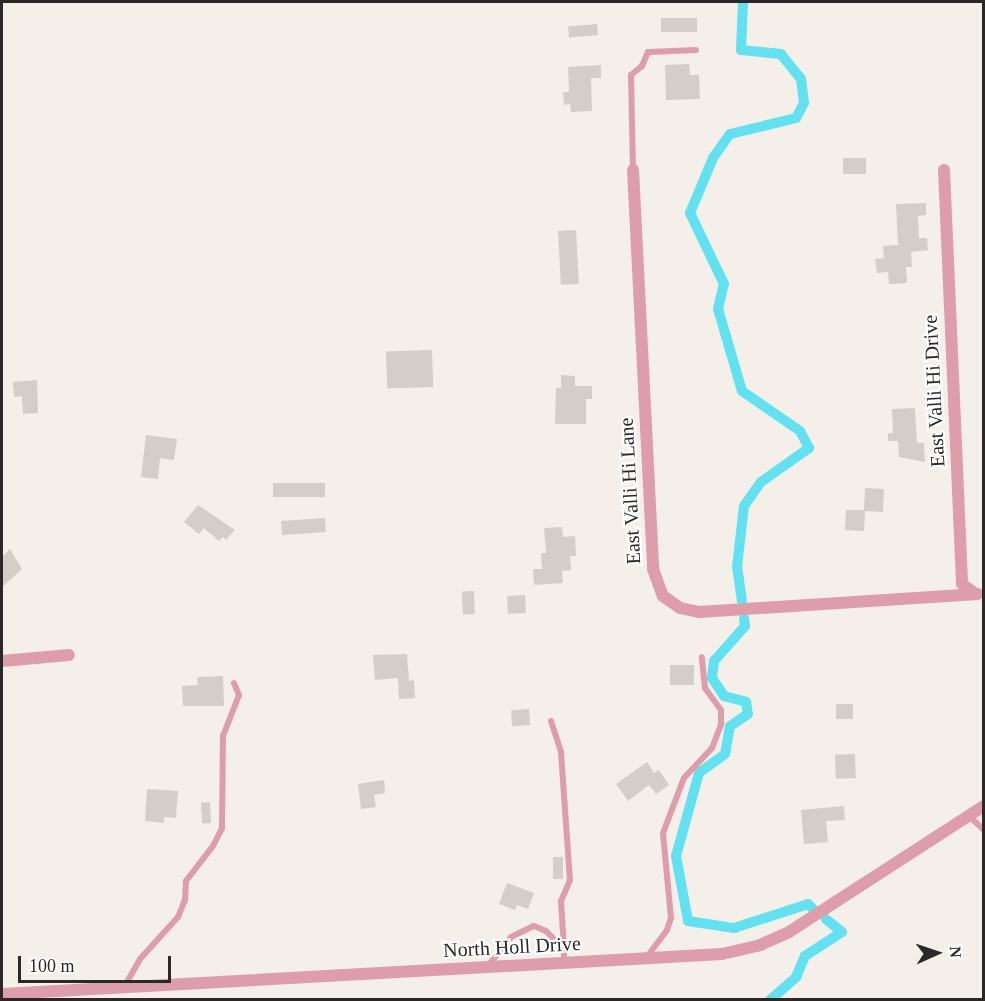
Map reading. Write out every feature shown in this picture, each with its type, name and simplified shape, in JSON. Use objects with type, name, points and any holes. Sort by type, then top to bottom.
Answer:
[{"type":"street","name":"East Valli Hi Lane","points":[[633,170],[653,569],[663,596],[680,608],[699,612],[980,594]]},
{"type":"street","name":"East Valli Hi Drive","points":[[944,170],[962,584],[980,594]]},
{"type":"street","points":[[2,662],[69,655]]},
{"type":"street","name":"North Holl Drive","points":[[2,994],[722,954],[775,939],[984,806]]},
{"type":"lane","points":[[633,170],[631,75],[642,66],[648,52],[696,50]]},
{"type":"lane","points":[[645,958],[670,924],[663,832],[684,778],[712,748],[721,724],[721,710],[705,688],[702,657]]},
{"type":"lane","points":[[124,987],[140,959],[178,917],[185,900],[186,881],[213,846],[222,828],[223,736],[239,695],[234,683]]},
{"type":"lane","points":[[550,721],[561,752],[570,880],[561,901],[564,963]]},
{"type":"lane","points":[[968,816],[984,830]]},
{"type":"lane","points":[[487,968],[511,937],[522,929],[534,926],[546,931],[564,949]]},
{"type":"building","points":[[661,18],[697,18],[697,32],[661,32]]},
{"type":"building","points":[[597,24],[598,35],[569,37],[568,27]]},
{"type":"building","points":[[689,64],[690,75],[699,75],[700,99],[666,100],[665,65]]},
{"type":"building","points":[[601,65],[601,78],[591,78],[592,111],[571,112],[570,104],[564,105],[563,92],[569,92],[568,67]]},
{"type":"building","points":[[843,158],[866,158],[866,174],[843,174]]},
{"type":"building","points":[[926,203],[926,215],[918,216],[919,238],[927,238],[928,250],[911,252],[912,267],[906,267],[907,283],[889,284],[888,272],[877,273],[875,259],[884,258],[883,246],[898,245],[896,204]]},
{"type":"building","points":[[576,230],[579,284],[561,285],[558,231]]},
{"type":"building","points":[[432,350],[433,387],[387,389],[386,352]]},
{"type":"building","points":[[561,375],[575,376],[575,386],[592,386],[592,399],[586,399],[586,424],[555,424],[556,388],[561,388]]},
{"type":"building","points":[[37,380],[38,413],[23,414],[22,396],[14,397],[13,382]]},
{"type":"building","points":[[915,408],[917,443],[924,443],[925,462],[899,457],[898,441],[888,441],[888,433],[893,433],[892,409]]},
{"type":"building","points":[[146,435],[177,439],[174,460],[160,458],[158,479],[141,477]]},
{"type":"building","points":[[273,483],[325,483],[325,497],[273,497]]},
{"type":"building","points":[[865,488],[884,489],[883,512],[865,511],[864,531],[845,530],[846,510],[864,510]]},
{"type":"building","points":[[198,505],[235,530],[226,540],[223,537],[219,541],[204,528],[199,534],[184,522]]},
{"type":"building","points":[[325,518],[326,532],[282,535],[281,521]]},
{"type":"building","points":[[562,527],[563,537],[575,536],[576,556],[570,556],[571,570],[562,571],[563,583],[534,585],[533,569],[542,569],[541,553],[546,553],[544,528]]},
{"type":"building","points":[[10,549],[22,569],[2,587],[2,557]]},
{"type":"building","points":[[462,591],[474,591],[475,614],[463,614]]},
{"type":"building","points":[[525,595],[526,613],[508,614],[507,596]]},
{"type":"building","points":[[407,654],[409,681],[414,680],[415,698],[399,699],[398,678],[375,680],[373,655]]},
{"type":"building","points":[[670,665],[694,665],[694,685],[670,685]]},
{"type":"building","points":[[223,676],[224,706],[183,706],[182,686],[198,685],[197,677]]},
{"type":"building","points":[[836,704],[853,704],[853,719],[836,719]]},
{"type":"building","points":[[529,709],[530,725],[512,726],[511,710]]},
{"type":"building","points":[[855,754],[856,778],[836,779],[835,755]]},
{"type":"building","points":[[647,762],[654,773],[659,770],[669,785],[656,794],[649,785],[628,801],[616,784]]},
{"type":"building","points":[[384,780],[385,793],[374,795],[376,807],[361,809],[358,784]]},
{"type":"building","points":[[147,789],[178,791],[176,818],[164,817],[164,823],[145,821]]},
{"type":"building","points":[[201,802],[210,802],[211,823],[202,823]]},
{"type":"building","points":[[844,806],[845,820],[826,821],[828,842],[804,844],[801,810]]},
{"type":"building","points":[[553,857],[563,857],[563,879],[553,879]]},
{"type":"building","points":[[507,883],[534,893],[528,909],[517,905],[515,910],[499,904]]},
{"type":"waterway","points":[[742,601],[737,567],[744,506],[761,482],[809,448],[800,431],[742,391],[718,309],[724,284],[690,213],[713,158],[730,134],[796,118],[804,103],[801,79],[781,54],[741,50],[743,2]]},
{"type":"waterway","points":[[744,618],[745,626],[714,661],[712,678],[724,696],[746,702],[748,714],[730,726],[725,754],[699,773],[676,856],[688,921],[734,928],[808,904],[812,908]]},
{"type":"waterway","points":[[770,1000],[796,977],[805,956],[842,932],[826,919]]}]
